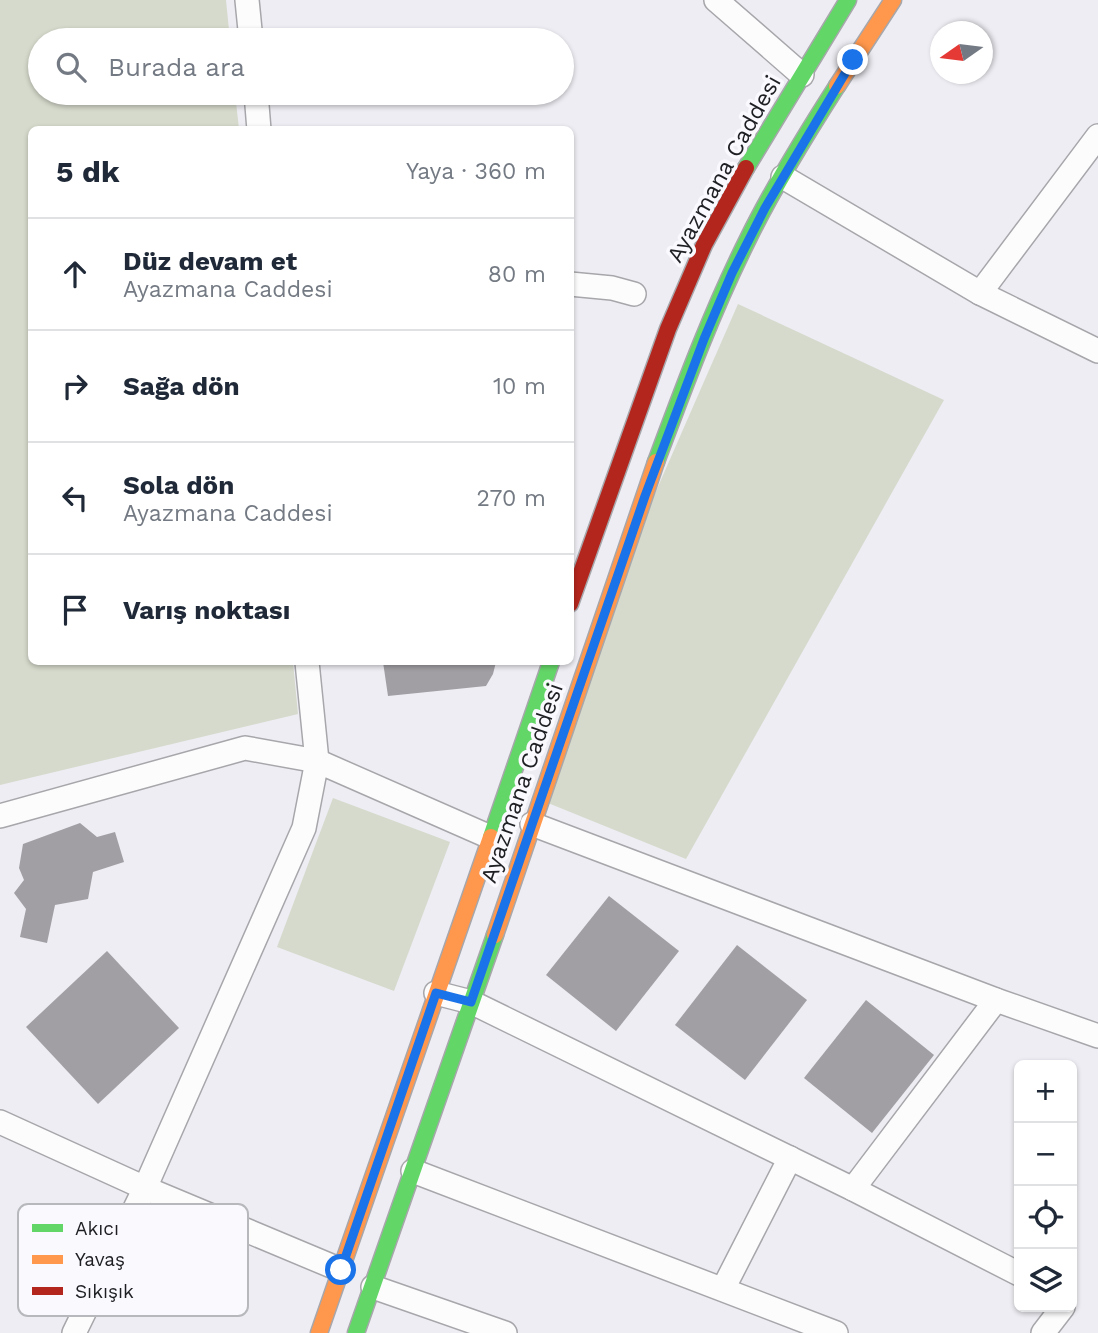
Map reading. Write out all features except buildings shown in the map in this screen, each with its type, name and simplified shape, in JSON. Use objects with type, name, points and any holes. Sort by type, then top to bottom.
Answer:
[{"type":"main road","name":"Ayazmana Caddesi","points":[[574,593],[654,366],[686,286],[730,195],[848,0]]},
{"type":"main road","name":"Ayazmana Caddesi","points":[[318,1333],[490,837],[531,773],[640,509],[704,339],[732,273],[783,177],[846,71],[893,0]]},
{"type":"main road","name":"Ayazmana Caddesi","points":[[356,1333],[532,824],[531,773],[550,665]]},
{"type":"street","points":[[247,0],[250,28]]},
{"type":"street","points":[[716,0],[802,75]]},
{"type":"street","points":[[257,105],[259,126]]},
{"type":"street","points":[[980,293],[1098,136]]},
{"type":"street","points":[[783,177],[980,293],[1098,351]]},
{"type":"street","points":[[574,284],[612,288],[634,294]]},
{"type":"street","points":[[137,1204],[304,828],[317,761],[307,665]]},
{"type":"street","points":[[0,817],[244,748],[317,761],[490,837]]},
{"type":"street","points":[[532,824],[1098,1036]]},
{"type":"street","points":[[436,993],[471,1002],[853,1189],[1014,1271]]},
{"type":"street","points":[[853,1189],[996,1000]]},
{"type":"street","points":[[0,1122],[183,1204]]},
{"type":"street","points":[[723,1289],[790,1158]]},
{"type":"street","points":[[413,1171],[836,1333]]},
{"type":"street","points":[[248,1231],[341,1270]]},
{"type":"street","points":[[373,1286],[497,1331]]},
{"type":"street","points":[[1043,1333],[1059,1312]]},
{"type":"street","points":[[74,1333],[82,1316]]},
{"type":"shaded area","points":[[0,0],[226,0],[229,28],[28,28],[28,105],[236,105],[239,126],[28,126],[28,665],[293,665],[298,714],[0,785]]},
{"type":"shaded area","points":[[738,304],[944,400],[686,859],[548,803],[646,514]]},
{"type":"shaded area","points":[[333,798],[450,842],[394,991],[277,947]]},
{"type":"traffic: fast","points":[[746,168],[848,0]]},
{"type":"traffic: fast","points":[[656,462],[699,349],[735,266],[779,180],[837,86]]},
{"type":"traffic: fast","points":[[491,837],[550,665]]},
{"type":"traffic: fast","points":[[356,1333],[495,935]]},
{"type":"traffic: slow","points":[[837,86],[893,0]]},
{"type":"traffic: slow","points":[[495,935],[656,462]]},
{"type":"traffic: slow","points":[[319,1333],[491,837]]},
{"type":"traffic: jam","points":[[574,593],[668,329],[704,245],[746,168]]},
{"type":"route","points":[[341,1270],[436,993],[471,1002],[645,496],[704,339],[732,273],[765,208],[853,60]]}]
